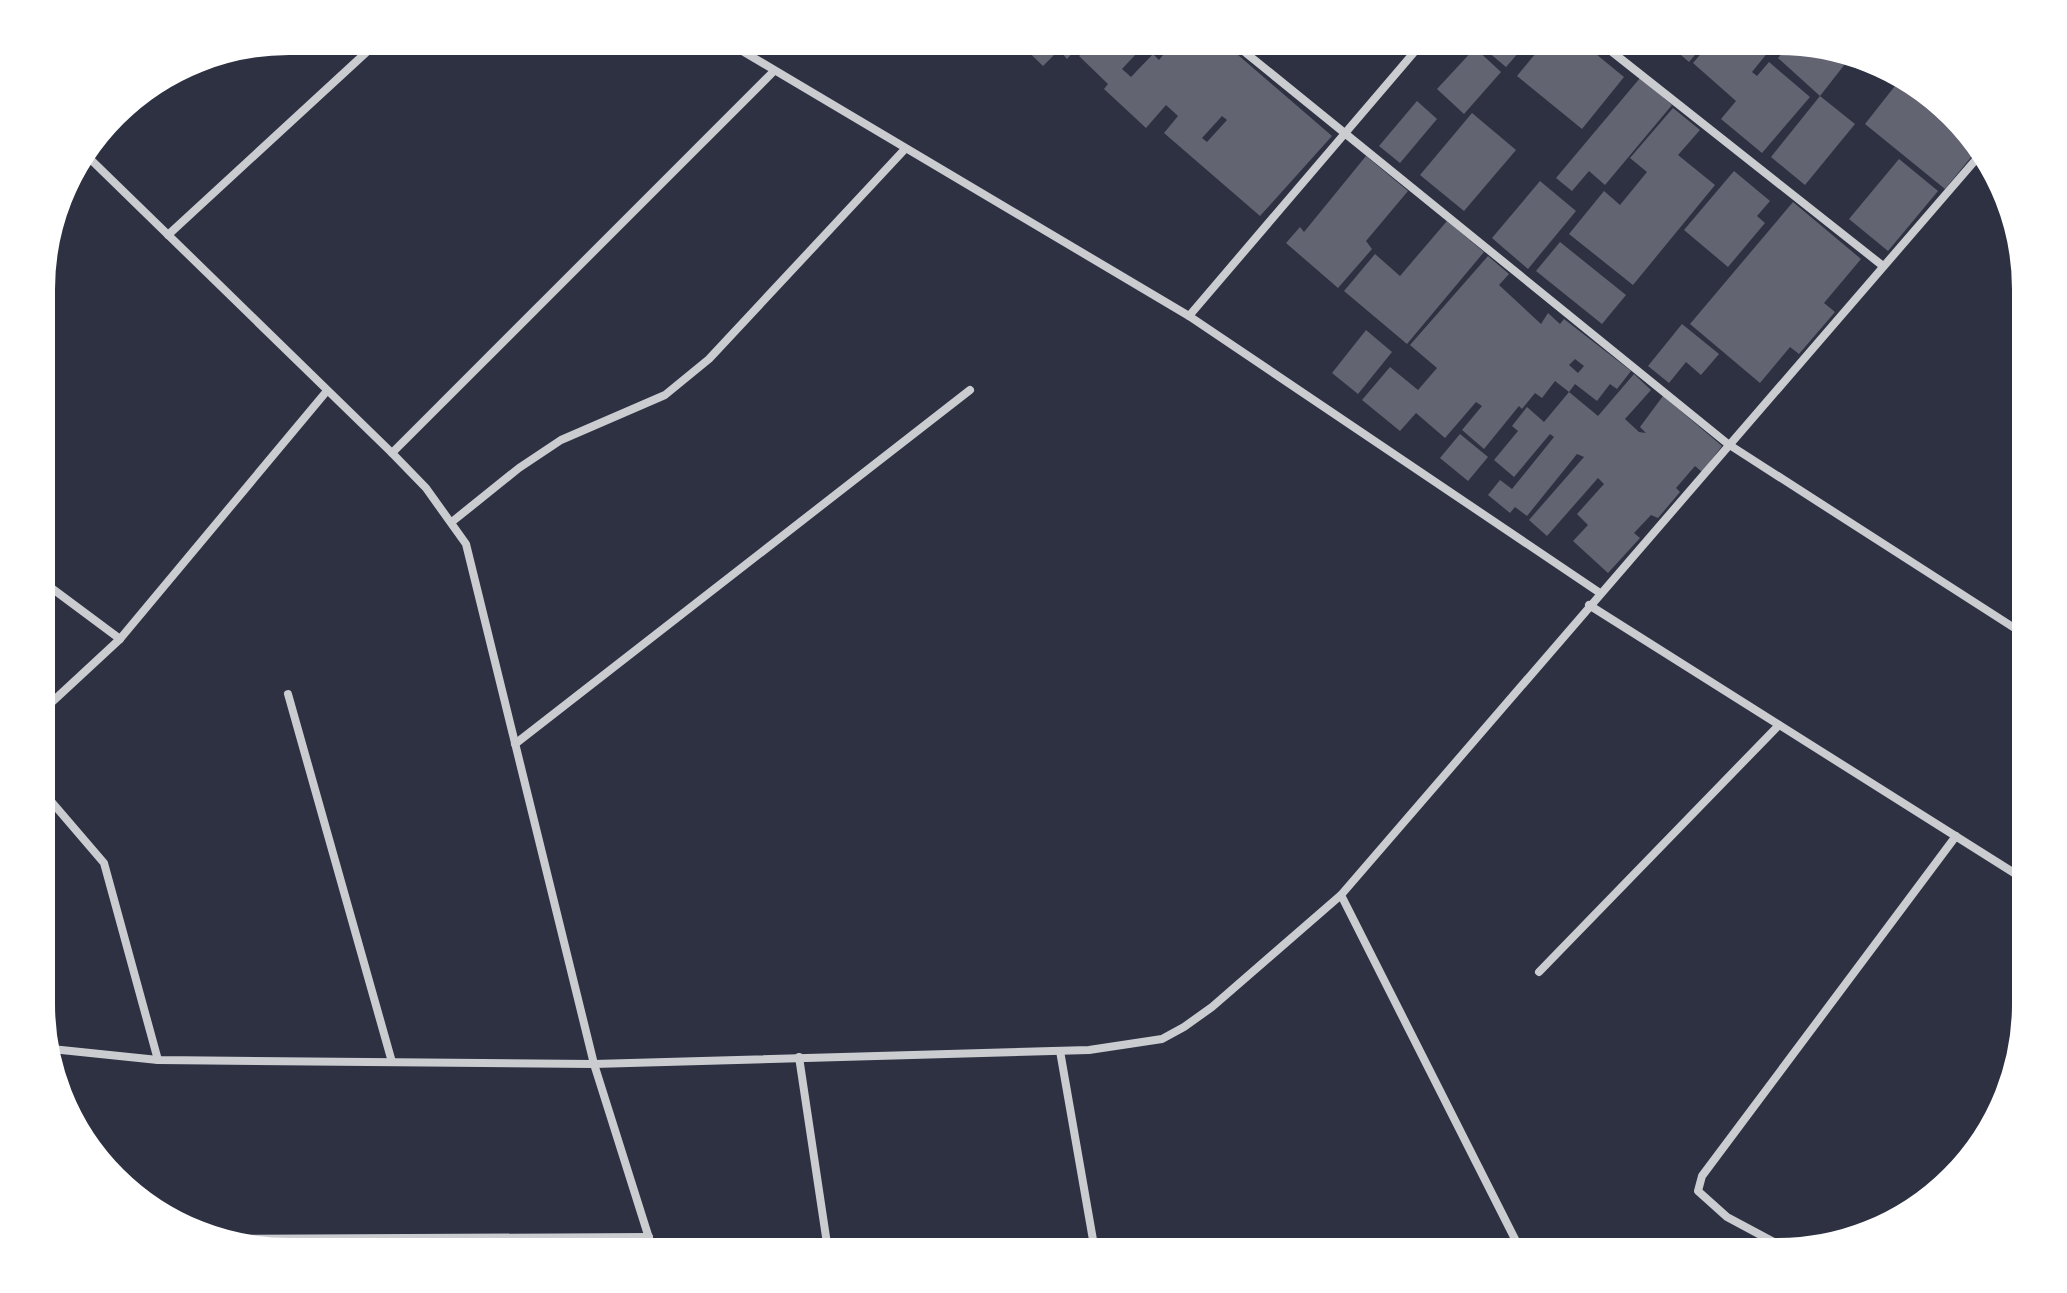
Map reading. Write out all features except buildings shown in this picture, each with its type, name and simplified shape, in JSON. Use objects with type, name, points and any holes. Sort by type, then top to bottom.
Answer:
[{"type":"street","points":[[168,235],[369,50]]},
{"type":"street","points":[[739,50],[1189,316],[1600,593]]},
{"type":"street","points":[[1242,50],[1728,444],[2016,629]]},
{"type":"street","points":[[1189,316],[1416,50]]},
{"type":"street","points":[[1610,50],[1883,266]]},
{"type":"street","points":[[392,453],[773,72]]},
{"type":"street","points":[[453,521],[519,468],[561,440],[665,395],[709,359],[905,149]]},
{"type":"street","points":[[89,158],[392,453],[453,521],[466,544],[594,1064],[651,1243]]},
{"type":"street","points":[[55,1049],[158,1060],[594,1064],[1060,1051],[1128,1046],[1162,1039],[1212,1007],[1341,895],[1978,158]]},
{"type":"street","points":[[515,744],[970,390]]},
{"type":"street","points":[[50,704],[120,639],[326,392]]},
{"type":"street","points":[[50,587],[120,639]]},
{"type":"street","points":[[1589,605],[2016,874]]},
{"type":"street","points":[[288,694],[392,1062]]},
{"type":"street","points":[[1539,972],[1779,725]]},
{"type":"street","points":[[50,800],[99,855],[108,871],[158,1060]]},
{"type":"street","points":[[1775,1242],[1709,1204],[1698,1191],[1702,1176],[1956,836]]},
{"type":"street","points":[[1341,895],[1517,1242]]},
{"type":"street","points":[[1060,1051],[1093,1242]]},
{"type":"street","points":[[799,1057],[827,1243]]},
{"type":"street","points":[[246,1239],[649,1237]]},
{"type":"street","points":[[454,1238],[455,1243]]}]
